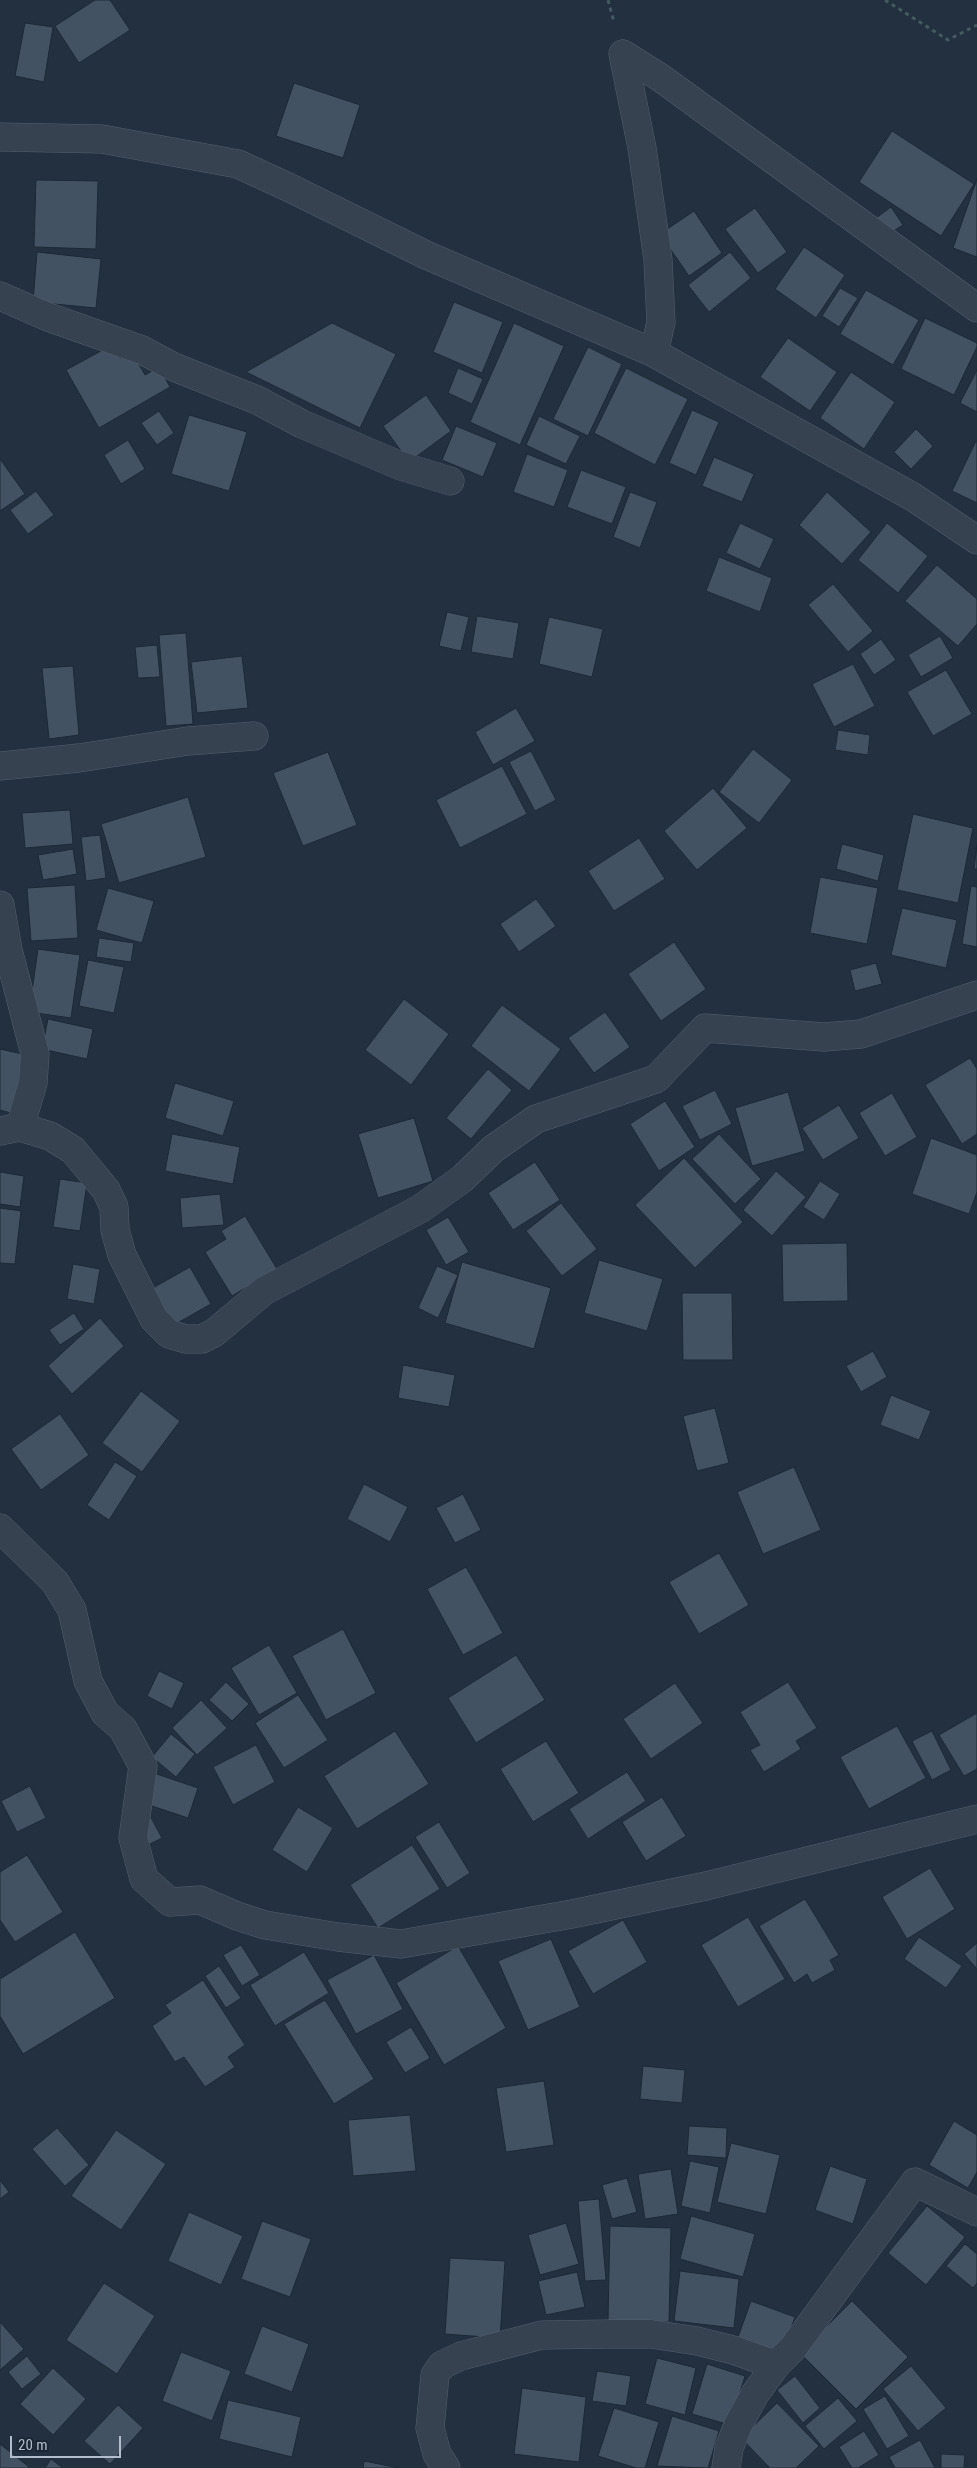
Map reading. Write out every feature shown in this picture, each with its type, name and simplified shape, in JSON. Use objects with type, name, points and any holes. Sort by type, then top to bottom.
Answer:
[{"type":"street","points":[[654,353],[661,322],[658,260],[642,148],[623,54],[669,84],[977,308]]},
{"type":"street","points":[[0,137],[102,139],[238,164],[426,255],[654,353],[912,497],[977,540]]},
{"type":"street","points":[[0,296],[48,317],[142,350],[210,382],[257,400],[302,424],[401,466],[450,480]]},
{"type":"street","points":[[0,766],[79,758],[188,741],[254,736]]},
{"type":"street","points":[[0,905],[8,950],[35,1054],[33,1083],[10,1129],[50,1136],[73,1150],[106,1190],[114,1207],[116,1230],[122,1255],[154,1320],[169,1334],[186,1338],[202,1339],[214,1332],[264,1291],[420,1209],[462,1179],[493,1149],[536,1119],[656,1079],[704,1028],[824,1037],[861,1034],[977,995]]},
{"type":"street","points":[[0,1528],[55,1582],[72,1610],[88,1681],[105,1713],[123,1729],[143,1766],[132,1838],[144,1879],[170,1902],[200,1900],[237,1916],[265,1924],[338,1938],[401,1944],[572,1914],[706,1886],[977,1819]]},
{"type":"street","points":[[726,2468],[729,2448],[738,2425],[756,2394],[776,2366],[793,2348],[915,2182],[977,2212]]},
{"type":"street","points":[[446,2468],[437,2454],[430,2428],[435,2375],[442,2365],[461,2356],[542,2335],[651,2334],[724,2348],[776,2366]]},
{"type":"path","points":[[885,0],[948,40],[977,25]]},
{"type":"building","points":[[95,0],[110,0],[130,30],[79,63],[55,26]]},
{"type":"building","points":[[25,23],[53,27],[44,82],[15,76]]},
{"type":"building","points":[[294,83],[360,105],[343,158],[276,136]]},
{"type":"building","points":[[892,131],[974,184],[941,236],[859,182]]},
{"type":"building","points":[[977,179],[977,257],[953,248]]},
{"type":"building","points":[[36,180],[98,181],[96,249],[34,247]]},
{"type":"building","points":[[891,207],[903,225],[887,235],[876,218]]},
{"type":"building","points":[[755,208],[787,252],[758,273],[725,229]]},
{"type":"building","points":[[694,211],[722,253],[689,276],[660,234]]},
{"type":"building","points":[[804,247],[845,275],[816,318],[775,289]]},
{"type":"building","points":[[37,252],[101,259],[96,308],[33,302]]},
{"type":"building","points":[[730,252],[751,278],[709,312],[688,285]]},
{"type":"building","points":[[840,288],[858,298],[839,327],[822,316]]},
{"type":"building","points":[[866,290],[919,320],[893,365],[840,334]]},
{"type":"building","points":[[454,302],[503,322],[482,373],[433,352]]},
{"type":"building","points":[[925,318],[977,343],[977,347],[954,395],[901,369]]},
{"type":"building","points":[[332,323],[396,354],[360,428],[246,372]]},
{"type":"building","points":[[514,323],[564,346],[520,445],[470,422]]},
{"type":"building","points":[[788,338],[837,372],[810,411],[760,377]]},
{"type":"building","points":[[112,345],[120,358],[132,352],[145,375],[159,367],[170,387],[99,428],[66,370]]},
{"type":"building","points":[[588,347],[622,364],[588,436],[553,419]]},
{"type":"building","points":[[458,368],[483,379],[472,404],[448,393]]},
{"type":"building","points":[[626,368],[688,399],[655,465],[594,433]]},
{"type":"building","points":[[977,370],[977,412],[960,403]]},
{"type":"building","points":[[851,372],[895,402],[864,449],[820,418]]},
{"type":"building","points":[[426,395],[451,431],[409,462],[383,426]]},
{"type":"building","points":[[692,410],[719,422],[696,475],[669,463]]},
{"type":"building","points":[[159,411],[174,433],[157,445],[141,423]]},
{"type":"building","points":[[189,415],[247,432],[229,491],[171,474]]},
{"type":"building","points":[[539,416],[580,436],[566,464],[526,445]]},
{"type":"building","points":[[456,426],[497,443],[483,477],[442,460]]},
{"type":"building","points":[[916,429],[933,446],[911,469],[894,452]]},
{"type":"building","points":[[128,440],[145,469],[121,484],[104,455]]},
{"type":"building","points":[[977,442],[977,503],[952,491]]},
{"type":"building","points":[[527,454],[568,470],[554,507],[513,492]]},
{"type":"building","points":[[714,457],[754,474],[742,502],[702,486]]},
{"type":"building","points":[[0,459],[25,494],[0,511]]},
{"type":"building","points":[[581,470],[626,487],[612,524],[567,507]]},
{"type":"building","points":[[36,491],[54,515],[28,534],[10,510]]},
{"type":"building","points":[[630,492],[657,502],[640,548],[613,537]]},
{"type":"building","points":[[827,492],[871,532],[842,564],[799,525]]},
{"type":"building","points":[[740,523],[774,539],[760,569],[726,553]]},
{"type":"building","points":[[887,523],[928,556],[898,593],[858,560]]},
{"type":"building","points":[[719,557],[772,578],[760,612],[706,591]]},
{"type":"building","points":[[937,565],[977,599],[977,624],[958,646],[905,601]]},
{"type":"building","points":[[833,584],[873,631],[848,652],[808,605]]},
{"type":"building","points":[[447,612],[469,617],[461,651],[439,646]]},
{"type":"building","points":[[477,616],[519,623],[513,659],[471,652]]},
{"type":"building","points":[[549,617],[603,629],[592,677],[539,664]]},
{"type":"building","points":[[186,633],[193,724],[166,726],[159,635]]},
{"type":"building","points":[[940,636],[953,658],[921,677],[908,655]]},
{"type":"building","points":[[881,639],[896,660],[874,675],[860,654]]},
{"type":"building","points":[[157,645],[160,677],[138,678],[135,647]]},
{"type":"building","points":[[242,656],[248,708],[197,713],[191,662]]},
{"type":"building","points":[[853,664],[875,706],[834,727],[812,684]]},
{"type":"building","points":[[73,666],[79,735],[49,739],[42,668]]},
{"type":"building","points":[[946,670],[972,714],[933,736],[907,692]]},
{"type":"building","points":[[516,708],[535,741],[493,765],[475,732]]},
{"type":"building","points":[[838,730],[870,735],[868,755],[835,750]]},
{"type":"building","points":[[753,749],[792,780],[759,823],[719,792]]},
{"type":"building","points":[[531,751],[556,800],[535,811],[509,762]]},
{"type":"building","points":[[328,752],[357,825],[303,846],[273,773]]},
{"type":"building","points":[[502,766],[527,814],[460,848],[436,800]]},
{"type":"building","points":[[713,788],[747,828],[697,870],[664,831]]},
{"type":"building","points":[[188,797],[206,857],[119,883],[101,824]]},
{"type":"building","points":[[70,810],[73,844],[25,848],[22,813]]},
{"type":"building","points":[[913,814],[973,828],[958,903],[897,890]]},
{"type":"building","points":[[100,835],[106,878],[86,881],[81,837]]},
{"type":"building","points":[[639,838],[665,879],[614,911],[588,871]]},
{"type":"building","points":[[842,844],[884,855],[878,881],[836,869]]},
{"type":"building","points":[[977,845],[977,869],[974,869]]},
{"type":"building","points":[[73,849],[77,874],[43,880],[38,855]]},
{"type":"building","points":[[820,877],[878,888],[867,944],[810,933]]},
{"type":"building","points":[[75,885],[78,938],[31,941],[27,888]]},
{"type":"building","points":[[971,886],[977,887],[977,947],[962,944]]},
{"type":"building","points":[[108,888],[154,901],[142,943],[96,930]]},
{"type":"building","points":[[536,899],[556,926],[519,952],[500,924]]},
{"type":"building","points":[[902,908],[957,920],[946,968],[891,955]]},
{"type":"building","points":[[99,938],[134,943],[131,962],[96,957]]},
{"type":"building","points":[[674,942],[706,989],[661,1021],[628,974]]},
{"type":"building","points":[[38,949],[80,955],[71,1018],[29,1012]]},
{"type":"building","points":[[88,960],[124,967],[114,1013],[79,1006]]},
{"type":"building","points":[[876,963],[882,984],[855,991],[850,970]]},
{"type":"building","points":[[404,999],[449,1034],[411,1085],[365,1050]]},
{"type":"building","points":[[502,1005],[561,1049],[529,1091],[471,1046]]},
{"type":"building","points":[[605,1012],[630,1047],[594,1073],[568,1038]]},
{"type":"building","points":[[48,1019],[93,1029],[87,1059],[42,1049]]},
{"type":"building","points":[[0,1049],[27,1055],[14,1114],[0,1110]]},
{"type":"building","points":[[970,1058],[977,1069],[977,1134],[962,1144],[925,1085]]},
{"type":"building","points":[[488,1069],[512,1090],[471,1139],[446,1118]]},
{"type":"building","points":[[175,1083],[234,1101],[223,1136],[165,1118]]},
{"type":"building","points":[[715,1090],[732,1124],[700,1140],[682,1106]]},
{"type":"building","points":[[788,1092],[805,1151],[752,1166],[735,1108]]},
{"type":"building","points":[[892,1093],[917,1137],[885,1156],[859,1113]]},
{"type":"building","points":[[665,1101],[695,1147],[659,1171],[630,1124]]},
{"type":"building","points":[[839,1105],[859,1138],[823,1160],[802,1128]]},
{"type":"building","points":[[414,1118],[433,1181],[378,1198],[358,1134]]},
{"type":"building","points":[[172,1134],[240,1147],[233,1184],[165,1171]]},
{"type":"building","points":[[719,1134],[761,1179],[735,1204],[692,1159]]},
{"type":"building","points":[[931,1138],[977,1155],[977,1192],[969,1214],[912,1194]]},
{"type":"building","points":[[684,1158],[743,1222],[695,1268],[635,1205]]},
{"type":"building","points":[[535,1162],[560,1200],[513,1230],[488,1193]]},
{"type":"building","points":[[776,1171],[806,1197],[772,1236],[743,1210]]},
{"type":"building","points":[[0,1172],[24,1176],[20,1207],[0,1204]]},
{"type":"building","points":[[60,1179],[87,1183],[80,1231],[53,1227]]},
{"type":"building","points":[[820,1181],[840,1194],[824,1220],[803,1207]]},
{"type":"building","points":[[220,1194],[224,1225],[182,1228],[180,1198]]},
{"type":"building","points":[[561,1203],[597,1249],[562,1276],[526,1231]]},
{"type":"building","points":[[0,1208],[21,1211],[15,1264],[0,1263]]},
{"type":"building","points":[[245,1216],[277,1269],[232,1296],[205,1252],[226,1239],[221,1231]]},
{"type":"building","points":[[448,1217],[469,1252],[446,1265],[426,1230]]},
{"type":"building","points":[[847,1243],[848,1301],[783,1302],[782,1244]]},
{"type":"building","points":[[599,1260],[663,1279],[647,1331],[584,1313]]},
{"type":"building","points":[[462,1262],[551,1288],[534,1349],[445,1323]]},
{"type":"building","points":[[73,1264],[100,1269],[94,1304],[67,1299]]},
{"type":"building","points":[[437,1266],[458,1275],[438,1318],[418,1308]]},
{"type":"building","points":[[190,1267],[211,1304],[172,1326],[151,1289]]},
{"type":"building","points":[[682,1293],[732,1293],[733,1360],[683,1360]]},
{"type":"building","points":[[74,1313],[84,1329],[60,1345],[49,1330]]},
{"type":"building","points":[[100,1318],[124,1346],[72,1394],[48,1366]]},
{"type":"building","points":[[873,1351],[887,1377],[861,1392],[846,1366]]},
{"type":"building","points":[[403,1365],[455,1375],[449,1407],[398,1398]]},
{"type":"building","points":[[141,1391],[180,1421],[142,1472],[102,1443]]},
{"type":"building","points":[[891,1395],[931,1411],[919,1440],[880,1425]]},
{"type":"building","points":[[715,1408],[729,1463],[697,1471],[683,1416]]},
{"type":"building","points":[[60,1414],[89,1455],[41,1490],[11,1449]]},
{"type":"building","points":[[115,1462],[137,1476],[109,1520],[87,1505]]},
{"type":"building","points":[[794,1467],[821,1530],[763,1554],[737,1492]]},
{"type":"building","points":[[364,1484],[408,1507],[390,1542],[347,1519]]},
{"type":"building","points":[[463,1494],[481,1530],[455,1543],[436,1508]]},
{"type":"building","points":[[719,1553],[749,1605],[699,1634],[669,1582]]},
{"type":"building","points":[[466,1567],[503,1633],[463,1655],[427,1589]]},
{"type":"building","points":[[343,1629],[376,1693],[326,1720],[292,1656]]},
{"type":"building","points":[[269,1645],[297,1693],[259,1715],[231,1668]]},
{"type":"building","points":[[516,1655],[545,1700],[476,1743],[448,1698]]},
{"type":"building","points":[[159,1671],[184,1683],[172,1709],[147,1696]]},
{"type":"building","points":[[226,1682],[249,1704],[232,1721],[209,1700]]},
{"type":"building","points":[[788,1682],[817,1728],[796,1741],[801,1749],[764,1772],[750,1750],[760,1745],[740,1712]]},
{"type":"building","points":[[675,1683],[703,1723],[651,1759],[623,1719]]},
{"type":"building","points":[[298,1695],[328,1740],[284,1768],[255,1723]]},
{"type":"building","points":[[201,1700],[227,1728],[197,1755],[172,1728]]},
{"type":"building","points":[[977,1713],[977,1769],[964,1776],[939,1735]]},
{"type":"building","points":[[897,1726],[926,1778],[869,1809],[840,1757]]},
{"type":"building","points":[[395,1731],[429,1784],[357,1829],[324,1776]]},
{"type":"building","points":[[932,1731],[951,1770],[932,1780],[912,1741]]},
{"type":"building","points":[[171,1734],[195,1754],[176,1777],[152,1757]]},
{"type":"building","points":[[546,1741],[579,1793],[533,1822],[500,1769]]},
{"type":"building","points":[[256,1745],[275,1782],[233,1805],[213,1767]]},
{"type":"building","points":[[142,1769],[198,1788],[188,1818],[131,1799]]},
{"type":"building","points":[[627,1772],[646,1801],[588,1839],[569,1809]]},
{"type":"building","points":[[30,1786],[46,1818],[17,1832],[1,1801]]},
{"type":"building","points":[[662,1797],[686,1836],[646,1861],[622,1822]]},
{"type":"building","points":[[298,1807],[333,1828],[307,1872],[272,1850]]},
{"type":"building","points":[[148,1812],[162,1838],[136,1851]]},
{"type":"building","points":[[439,1822],[470,1873],[447,1888],[415,1837]]},
{"type":"building","points":[[412,1845],[440,1889],[378,1928],[350,1885]]},
{"type":"building","points":[[27,1855],[63,1912],[15,1942],[0,1920],[0,1872]]},
{"type":"building","points":[[930,1868],[955,1909],[907,1939],[882,1897]]},
{"type":"building","points":[[805,1899],[839,1955],[830,1960],[835,1970],[812,1983],[807,1974],[794,1983],[759,1926]]},
{"type":"building","points":[[748,1917],[785,1979],[738,2007],[701,1945]]},
{"type":"building","points":[[623,1920],[647,1962],[593,1994],[568,1951]]},
{"type":"building","points":[[75,1932],[115,1998],[23,2054],[0,2016],[0,1979]]},
{"type":"building","points":[[919,1937],[962,1966],[946,1988],[904,1959]]},
{"type":"building","points":[[551,1939],[580,2007],[528,2030],[498,1961]]},
{"type":"building","points":[[977,1943],[977,1969],[964,1954]]},
{"type":"building","points":[[241,1945],[260,1975],[242,1986],[223,1955]]},
{"type":"building","points":[[458,1946],[506,2028],[444,2065],[396,1983]]},
{"type":"building","points":[[304,1952],[329,1993],[275,2026],[250,1985]]},
{"type":"building","points":[[374,1955],[403,2009],[356,2034],[327,1980]]},
{"type":"building","points":[[219,1966],[241,1998],[226,2008],[205,1976]]},
{"type":"building","points":[[203,1980],[245,2045],[228,2057],[235,2067],[205,2087],[184,2057],[175,2062],[152,2026],[171,2013],[165,2005]]},
{"type":"building","points":[[325,2000],[374,2079],[334,2104],[284,2024]]},
{"type":"building","points":[[411,2027],[430,2058],[405,2073],[386,2042]]},
{"type":"building","points":[[643,2066],[685,2070],[682,2103],[640,2099]]},
{"type":"building","points":[[544,2081],[554,2145],[506,2152],[496,2088]]},
{"type":"building","points":[[410,2115],[416,2171],[353,2176],[348,2120]]},
{"type":"building","points":[[954,2121],[977,2135],[977,2172],[968,2188],[929,2165]]},
{"type":"building","points":[[689,2126],[727,2128],[726,2158],[687,2155]]},
{"type":"building","points":[[57,2128],[89,2165],[65,2186],[32,2149]]},
{"type":"building","points":[[116,2130],[166,2164],[121,2230],[71,2196]]},
{"type":"building","points":[[731,2143],[780,2155],[766,2214],[717,2202]]},
{"type":"building","points":[[690,2161],[719,2167],[710,2213],[681,2206]]},
{"type":"building","points":[[830,2166],[867,2179],[853,2224],[815,2210]]},
{"type":"building","points":[[671,2169],[678,2214],[645,2219],[638,2174]]},
{"type":"building","points":[[627,2178],[637,2212],[612,2219],[602,2185]]},
{"type":"building","points":[[0,2180],[9,2192],[0,2199]]},
{"type":"building","points":[[599,2199],[606,2280],[585,2281],[578,2201]]},
{"type":"building","points":[[927,2206],[965,2237],[926,2285],[888,2253]]},
{"type":"building","points":[[189,2212],[243,2236],[221,2285],[168,2261]]},
{"type":"building","points":[[691,2216],[755,2234],[743,2277],[680,2259]]},
{"type":"building","points":[[262,2221],[311,2239],[290,2297],[241,2279]]},
{"type":"building","points":[[566,2223],[579,2264],[540,2275],[528,2235]]},
{"type":"building","points":[[610,2226],[671,2228],[669,2322],[608,2321]]},
{"type":"building","points":[[965,2244],[977,2254],[977,2283],[973,2288],[946,2266]]},
{"type":"building","points":[[450,2258],[505,2261],[500,2338],[445,2334]]},
{"type":"building","points":[[680,2271],[739,2279],[734,2328],[674,2321]]},
{"type":"building","points":[[577,2272],[585,2307],[546,2315],[538,2281]]},
{"type":"building","points":[[104,2283],[155,2316],[117,2374],[66,2340]]},
{"type":"building","points":[[751,2301],[795,2317],[782,2353],[738,2337]]},
{"type":"building","points":[[852,2301],[908,2357],[856,2409],[800,2353]]},
{"type":"building","points":[[0,2322],[24,2349],[0,2370]]},
{"type":"building","points":[[262,2326],[309,2344],[292,2392],[244,2374]]},
{"type":"building","points":[[181,2352],[231,2371],[212,2421],[162,2401]]},
{"type":"building","points":[[27,2356],[41,2374],[22,2389],[8,2372]]},
{"type":"building","points":[[657,2358],[696,2368],[685,2415],[645,2404]]},
{"type":"building","points":[[707,2364],[745,2376],[730,2425],[692,2414]]},
{"type":"building","points":[[911,2366],[946,2408],[918,2431],[883,2389]]},
{"type":"building","points":[[53,2368],[86,2399],[53,2435],[20,2404]]},
{"type":"building","points":[[597,2371],[631,2376],[626,2406],[592,2401]]},
{"type":"building","points":[[795,2376],[820,2408],[803,2423],[777,2390]]},
{"type":"building","points":[[522,2388],[586,2397],[579,2462],[514,2454]]},
{"type":"building","points":[[885,2396],[909,2436],[887,2449],[863,2409]]},
{"type":"building","points":[[838,2398],[857,2421],[824,2449],[805,2426]]},
{"type":"building","points":[[228,2400],[301,2417],[292,2457],[219,2439]]},
{"type":"building","points":[[777,2403],[819,2446],[796,2468],[770,2468],[741,2438]]},
{"type":"building","points":[[118,2405],[143,2428],[110,2464],[84,2441]]},
{"type":"building","points":[[614,2408],[659,2422],[645,2468],[636,2468],[598,2456]]},
{"type":"building","points":[[672,2416],[719,2431],[708,2468],[657,2466]]},
{"type":"building","points":[[864,2431],[879,2455],[858,2468],[852,2468],[839,2447]]},
{"type":"building","points":[[920,2440],[935,2468],[895,2468],[889,2457]]},
{"type":"building","points":[[0,2444],[29,2467],[29,2468],[0,2468]]},
{"type":"building","points":[[941,2454],[965,2455],[964,2468],[941,2468]]},
{"type":"building","points":[[51,2459],[63,2468],[45,2468]]},
{"type":"building","points":[[364,2461],[399,2468],[363,2468]]}]
